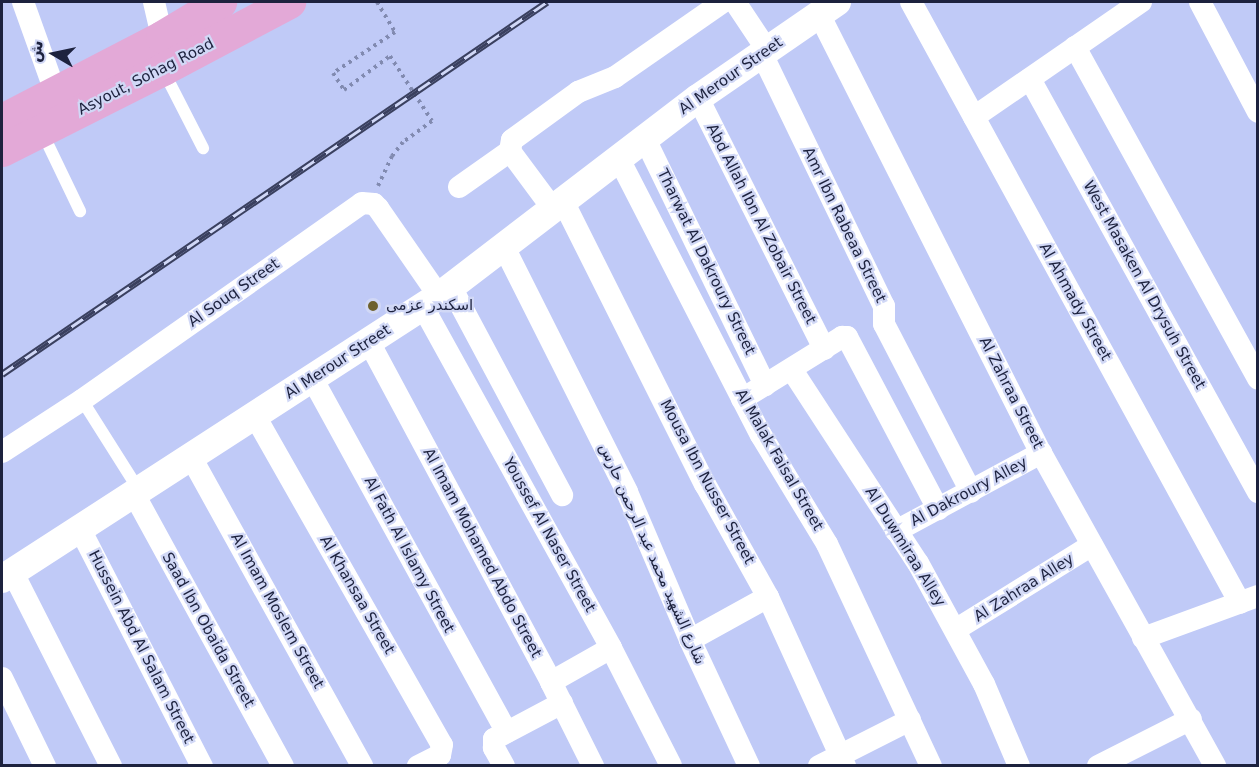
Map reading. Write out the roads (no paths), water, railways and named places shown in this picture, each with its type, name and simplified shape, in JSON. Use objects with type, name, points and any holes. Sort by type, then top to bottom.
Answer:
[{"type":"main road","name":"Asyout, Sohag Road","points":[[2,150],[41,131],[163,53],[220,2]]},
{"type":"main road","name":"Asyout, Sohag Road","points":[[2,120],[56,94],[289,2]]},
{"type":"street","points":[[23,2],[56,94]]},
{"type":"street","points":[[154,2],[163,53]]},
{"type":"street","points":[[459,188],[510,151],[512,140],[578,92],[615,77],[723,2]]},
{"type":"street","name":"Amr Ibn Rabeaa Street","points":[[735,2],[764,52],[884,306],[884,324],[971,492]]},
{"type":"street","name":"Al Ahmady Street","points":[[911,2],[1249,600]]},
{"type":"street","points":[[974,117],[1142,2]]},
{"type":"street","points":[[1200,2],[1257,112]]},
{"type":"street","name":"Al Merour Street","points":[[7,575],[438,296],[698,98],[828,8]]},
{"type":"street","name":"Al Zahraa Street","points":[[828,8],[1041,453],[1215,765]]},
{"type":"street","points":[[1075,47],[1257,379]]},
{"type":"street","name":"West Masaken Al Drysuh Street","points":[[1030,79],[1257,492]]},
{"type":"street","name":"Abd Allah Ibn Al Zobair Street","points":[[698,98],[824,349]]},
{"type":"street","name":"Tharwat Al Dakroury Street","points":[[645,139],[765,385]]},
{"type":"street","name":"Mousa Ibn Nusser Street","points":[[510,151],[558,205],[705,484],[768,597],[842,760]]},
{"type":"street","name":"Al Malak Faisal Street","points":[[619,159],[761,435],[827,544],[931,765]]},
{"type":"street","name":"Al Souq Street","points":[[2,452],[82,400],[357,206],[368,202],[374,204],[438,296]]},
{"type":"street","name":"شارع الشهيد محمد عبد الرحمن حارس","points":[[504,247],[627,492],[690,640],[749,765]]},
{"type":"street","points":[[438,296],[562,495]]},
{"type":"street","name":"Youssef Al Naser Street","points":[[438,296],[610,648],[671,765]]},
{"type":"street","points":[[742,399],[842,337],[847,337],[938,509]]},
{"type":"street","name":"Al Imam Mohamed Abdo Street","points":[[369,342],[593,765]]},
{"type":"street","name":"Al Duwmiraa Alley","points":[[792,370],[896,531],[909,547],[984,684],[1019,765]]},
{"type":"street","name":"Al Fath Al Islamy Street","points":[[312,378],[507,732]]},
{"type":"street","name":"Al Khansaa Street","points":[[255,416],[442,745],[440,755],[418,765]]},
{"type":"street","name":"Al Dakroury Alley","points":[[896,531],[1041,453]]},
{"type":"street","name":"Al Imam Moslem Street","points":[[191,457],[362,765]]},
{"type":"street","name":"Saad Ibn Obaida Street","points":[[136,492],[283,765]]},
{"type":"street","name":"Hussein Abd Al Salam Street","points":[[80,529],[202,765]]},
{"type":"street","name":"Al Zahraa Alley","points":[[956,630],[1092,545]]},
{"type":"street","points":[[7,575],[111,765]]},
{"type":"street","points":[[690,640],[768,597]]},
{"type":"street","points":[[1143,638],[1249,600]]},
{"type":"street","points":[[551,682],[610,648]]},
{"type":"street","points":[[2,678],[45,765]]},
{"type":"street","points":[[504,765],[493,744],[494,739],[562,703]]},
{"type":"street","points":[[1098,765],[1135,757],[1191,719]]},
{"type":"street","points":[[819,765],[842,760],[910,720]]},
{"type":"lane","points":[[163,53],[203,147]]},
{"type":"lane","points":[[41,131],[80,211]]},
{"type":"lane","points":[[82,400],[136,492]]},
{"type":"railway","points":[[2,374],[547,2]]},
{"type":"place","name":"اسكندر عزمى","points":[[373,306]]}]
